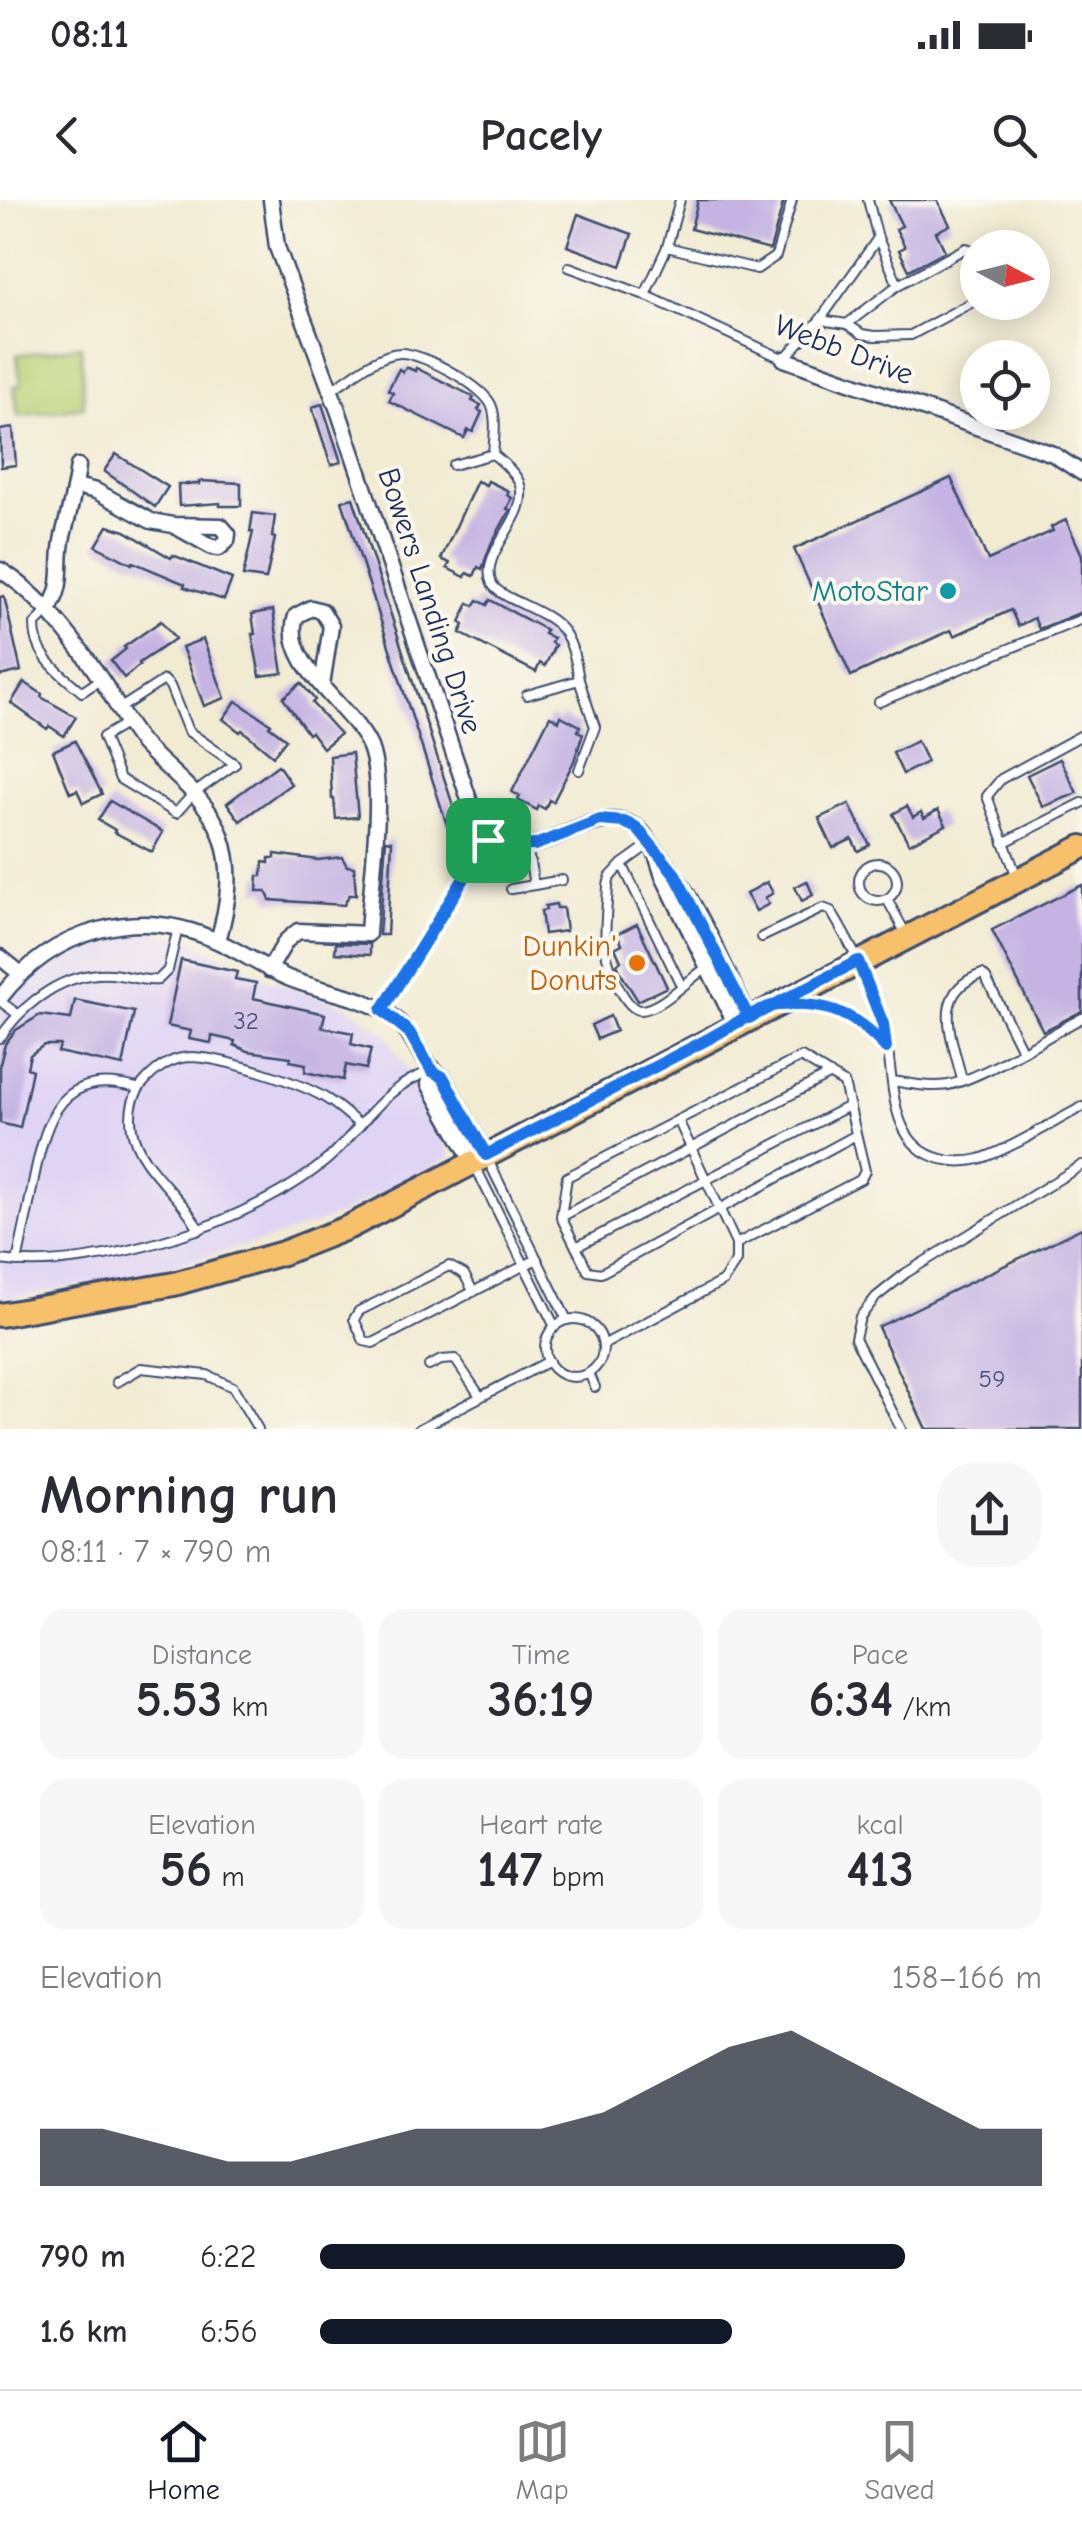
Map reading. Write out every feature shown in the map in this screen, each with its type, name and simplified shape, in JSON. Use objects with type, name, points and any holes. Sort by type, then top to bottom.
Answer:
[{"type":"main road","points":[[0,1315],[160,1287],[283,1253],[375,1214],[1082,848]]},
{"type":"street","name":"Bowers Landing Drive","points":[[271,200],[278,247],[331,390],[469,806],[488,840]]},
{"type":"street","name":"Webb Drive","points":[[784,359],[1053,454],[1082,473]]},
{"type":"street","points":[[46,612],[60,587],[61,548],[78,466]]},
{"type":"street","points":[[76,486],[96,490],[151,521],[173,526]]},
{"type":"street","points":[[0,570],[82,652],[127,723],[217,826],[228,861],[230,888],[218,941]]},
{"type":"street","points":[[269,970],[286,941],[298,932],[368,934],[375,816],[372,758],[366,740],[322,685],[301,656],[293,638],[296,616],[311,608],[322,611],[331,626],[322,685]]},
{"type":"street","points":[[488,840],[502,846],[527,846],[587,824],[612,820],[637,828],[675,874],[742,1022]]},
{"type":"street","points":[[653,847],[662,876],[706,968],[742,1022]]},
{"type":"street","points":[[0,999],[21,974],[51,950],[106,926],[140,923],[178,928],[218,941],[306,986],[364,1001],[409,1032],[432,1071],[429,1084],[479,1159]]},
{"type":"street","points":[[0,957],[21,974]]},
{"type":"lane","points":[[644,295],[667,247],[680,200]]},
{"type":"lane","points":[[667,247],[757,269],[776,256],[792,200]]},
{"type":"lane","points":[[868,200],[878,238],[898,285]]},
{"type":"lane","points":[[784,359],[820,320],[878,238]]},
{"type":"lane","points":[[847,324],[898,285],[960,251]]},
{"type":"lane","name":"Webb Drive","points":[[569,267],[644,295],[784,359]]},
{"type":"lane","points":[[820,320],[847,324],[862,334],[900,338],[960,309]]},
{"type":"lane","points":[[331,390],[385,357],[401,353],[414,356],[485,394],[494,410],[494,454],[518,479],[521,495],[517,512],[492,560],[491,581],[498,592],[563,628],[574,649],[579,680],[595,726],[579,770]]},
{"type":"lane","points":[[453,466],[494,454]]},
{"type":"lane","points":[[46,612],[35,624],[34,632],[47,662],[82,692],[100,680]]},
{"type":"lane","points":[[879,702],[1082,619]]},
{"type":"lane","points":[[118,709],[164,680],[188,731],[235,764],[193,794],[176,813],[120,779],[103,736],[127,723]]},
{"type":"lane","points":[[527,695],[579,680]]},
{"type":"lane","points":[[1018,880],[989,808],[988,796],[1001,779],[1082,735]]},
{"type":"lane","points":[[1004,843],[1082,803]]},
{"type":"lane","points":[[382,1010],[488,840]]},
{"type":"lane","points":[[527,846],[534,885]]},
{"type":"lane","points":[[653,847],[622,864],[610,877],[608,886],[606,950],[627,1004],[643,1010],[660,1003],[706,968]]},
{"type":"lane","points":[[622,864],[681,984]]},
{"type":"lane","points":[[870,864],[889,866],[896,877],[896,890],[887,899],[869,900],[861,891],[861,873],[870,864]]},
{"type":"lane","points":[[510,889],[562,880]]},
{"type":"lane","points":[[887,899],[907,936]]},
{"type":"lane","points":[[762,937],[823,908],[831,911],[858,961],[883,1024],[901,1125],[912,1146],[930,1156],[954,1162],[979,1158],[1082,1107]]},
{"type":"lane","points":[[0,1038],[16,1014],[64,982],[86,975],[115,974],[158,980],[168,970],[178,928]]},
{"type":"lane","points":[[962,1080],[949,1004],[959,985],[975,976],[982,974],[986,978],[1022,1050]]},
{"type":"lane","points":[[0,999],[16,1014]]},
{"type":"lane","points":[[774,1005],[844,1012],[868,1028],[886,1048]]},
{"type":"lane","points":[[893,1081],[936,1086],[962,1080],[1082,1018]]},
{"type":"lane","points":[[199,1230],[192,1214],[137,1144],[131,1113],[137,1088],[155,1070],[172,1061],[192,1058],[261,1073],[331,1101],[360,1126]]},
{"type":"lane","points":[[736,1244],[862,1179],[865,1172],[844,1083],[800,1058],[567,1177],[561,1218],[588,1271],[601,1273],[856,1135]]},
{"type":"lane","points":[[0,1260],[17,1262],[103,1253],[199,1230],[262,1202],[303,1177],[326,1160],[399,1084],[432,1071]]},
{"type":"lane","points":[[561,1218],[830,1074]]},
{"type":"lane","points":[[17,1262],[40,1150],[56,1108],[68,1094],[85,1086],[111,1082],[137,1088]]},
{"type":"lane","points":[[576,1247],[850,1106]]},
{"type":"lane","points":[[603,1344],[723,1281],[736,1262],[736,1244],[678,1120]]},
{"type":"lane","points":[[479,1159],[537,1258],[567,1320]]},
{"type":"lane","points":[[479,1159],[524,1265],[556,1326]]},
{"type":"lane","points":[[902,1429],[855,1338],[860,1316],[906,1273],[1082,1165]]},
{"type":"lane","points":[[473,1292],[464,1274],[449,1266],[359,1311],[354,1320],[364,1341],[373,1344],[473,1292],[537,1258]]},
{"type":"lane","points":[[567,1320],[594,1327],[603,1344],[598,1363],[589,1372],[574,1377],[565,1376],[549,1361],[547,1338],[567,1320]]},
{"type":"lane","points":[[430,1366],[456,1359],[480,1396]]},
{"type":"lane","points":[[419,1429],[549,1361]]},
{"type":"lane","points":[[117,1382],[141,1368],[207,1375],[233,1387],[258,1429]]},
{"type":"lane","points":[[589,1372],[595,1387]]},
{"type":"shaded area","points":[[123,931],[154,931],[192,940],[268,980],[349,1007],[386,1034],[437,1121],[451,1157],[340,1215],[278,1237],[144,1274],[0,1300],[0,1012],[12,995],[44,966],[72,948]]},
{"type":"green space","points":[[81,346],[84,407],[18,416],[14,386],[21,385],[17,355]]},
{"type":"building","points":[[698,200],[784,200],[770,250],[691,229]]},
{"type":"building","points":[[889,200],[937,200],[950,225],[936,232],[945,251],[909,270],[899,250],[905,247],[896,229],[902,226]]},
{"type":"building","points":[[578,214],[632,234],[621,266],[567,246]]},
{"type":"building","points":[[406,367],[415,371],[416,368],[474,397],[472,401],[481,405],[478,410],[482,412],[473,432],[468,430],[464,438],[389,401],[393,393],[388,390],[399,369],[403,372]]},
{"type":"building","points":[[322,404],[341,462],[331,465],[312,407]]},
{"type":"building","points":[[13,428],[16,465],[1,467],[0,430]]},
{"type":"building","points":[[116,454],[168,487],[155,507],[104,471]]},
{"type":"building","name":"MotoStar","points":[[951,478],[988,560],[1053,531],[1051,527],[1066,520],[1082,555],[1082,612],[1039,629],[1034,618],[1018,626],[1011,610],[954,636],[951,630],[851,676],[794,549]]},
{"type":"building","points":[[477,481],[486,485],[488,481],[509,491],[507,495],[512,498],[482,569],[478,567],[474,576],[467,573],[465,577],[447,568],[450,563],[441,559]]},
{"type":"building","points":[[241,483],[241,506],[179,506],[178,484]]},
{"type":"building","points":[[353,498],[458,821],[447,825],[342,501]]},
{"type":"building","points":[[253,513],[275,516],[275,538],[266,579],[243,576]]},
{"type":"building","points":[[108,526],[125,531],[171,558],[173,555],[232,579],[224,600],[184,587],[185,584],[96,546]]},
{"type":"building","points":[[4,596],[21,671],[0,676],[0,597]]},
{"type":"building","points":[[478,600],[487,605],[490,600],[546,630],[544,634],[553,638],[551,643],[555,645],[545,666],[540,663],[536,672],[460,633],[464,625],[460,622],[469,603],[474,606]]},
{"type":"building","points":[[273,610],[283,673],[260,676],[252,614]]},
{"type":"building","points":[[161,621],[175,639],[124,678],[111,661]]},
{"type":"building","points":[[203,639],[225,698],[204,706],[182,647]]},
{"type":"building","points":[[24,682],[76,717],[64,736],[49,726],[47,729],[11,703]]},
{"type":"building","points":[[301,683],[315,700],[312,703],[340,734],[323,748],[283,698]]},
{"type":"building","points":[[236,701],[286,739],[273,756],[223,719]]},
{"type":"building","points":[[550,716],[559,721],[561,716],[580,726],[578,731],[583,734],[553,802],[549,800],[545,809],[539,806],[537,810],[512,792]]},
{"type":"building","points":[[75,741],[102,794],[83,803],[77,790],[70,793],[53,751]]},
{"type":"building","points":[[917,741],[927,762],[903,774],[893,753]]},
{"type":"building","points":[[352,753],[358,817],[336,819],[330,756]]},
{"type":"building","points":[[1060,759],[1077,793],[1043,807],[1027,775]]},
{"type":"building","points":[[278,765],[291,784],[240,821],[227,803]]},
{"type":"building","points":[[110,801],[163,832],[152,852],[98,820]]},
{"type":"building","points":[[849,804],[870,845],[858,851],[852,839],[833,848],[819,818]]},
{"type":"building","points":[[907,806],[913,817],[921,812],[924,818],[938,810],[946,825],[909,844],[893,814]]},
{"type":"building","points":[[386,840],[392,841],[387,935],[379,935]]},
{"type":"building","points":[[275,854],[318,860],[342,857],[347,866],[354,867],[356,895],[349,895],[344,905],[270,900],[266,891],[257,891],[258,876],[262,876],[263,862],[269,863]]},
{"type":"building","points":[[807,881],[813,895],[802,901],[795,887]]},
{"type":"building","points":[[767,882],[773,893],[765,898],[769,904],[756,911],[746,894]]},
{"type":"building","points":[[1082,885],[1082,1011],[1043,1031],[992,930]]},
{"type":"building","points":[[556,904],[563,908],[566,931],[544,934],[541,911]]},
{"type":"building","name":"Dunkin' Donuts","points":[[637,924],[667,987],[638,1001],[620,972],[617,964],[621,961],[615,948],[622,944],[617,934]]},
{"type":"building","points":[[336,943],[370,944],[370,955],[335,953]]},
{"type":"building","points":[[181,960],[237,972],[235,979],[256,983],[253,998],[325,1014],[322,1027],[353,1033],[351,1044],[371,1049],[366,1069],[346,1065],[343,1080],[305,1072],[306,1064],[290,1061],[291,1057],[248,1051],[234,1045],[235,1041],[212,1036],[211,1043],[189,1039],[191,1031],[167,1026]]},
{"type":"building","points":[[75,1000],[134,1012],[123,1066],[58,1052],[60,1045],[44,1045],[30,1055],[27,1068],[32,1070],[20,1128],[0,1123],[0,1064],[5,1044],[16,1030],[40,1015],[71,1019]]},
{"type":"building","points":[[610,1016],[616,1031],[597,1039],[591,1025]]},
{"type":"building","points":[[1082,1228],[1082,1429],[926,1429],[878,1327]]},
{"type":"place","name":"MotoStar","points":[[948,591]]},
{"type":"place","name":"Dunkin' Donuts","points":[[637,963]]},
{"type":"route","points":[[600,820],[624,822],[637,828],[675,874],[749,1018],[858,961],[883,1024],[886,1048],[868,1028],[844,1012],[774,1005],[486,1155],[443,1077],[432,1071],[409,1032],[382,1010],[488,840],[502,846],[535,845],[600,820]]}]
